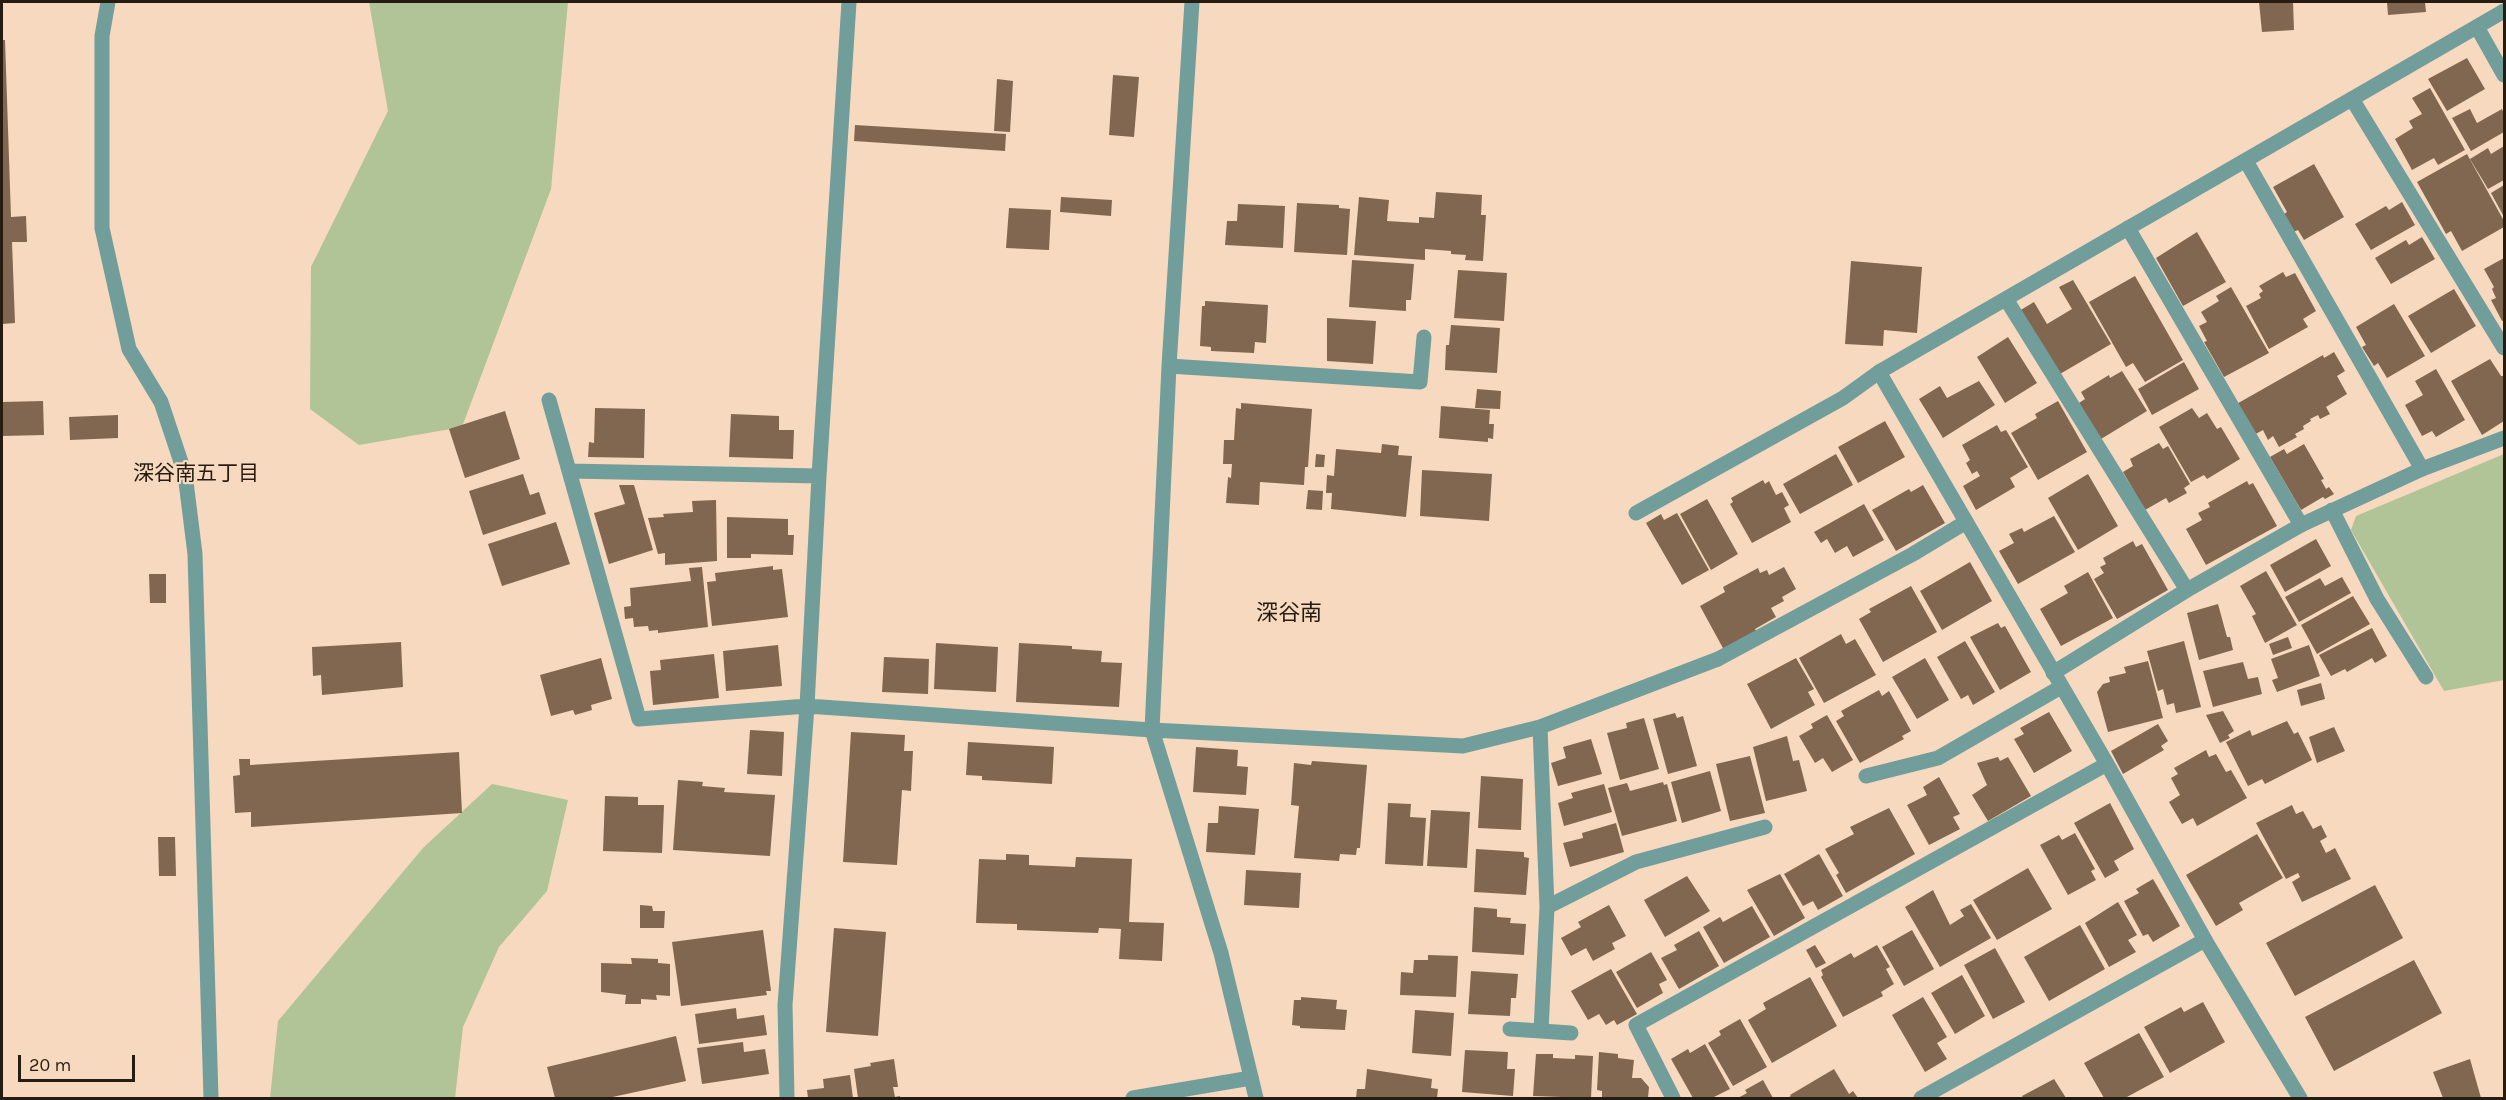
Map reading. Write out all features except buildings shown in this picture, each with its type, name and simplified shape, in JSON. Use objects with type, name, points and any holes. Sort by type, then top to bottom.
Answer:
[{"type":"street","points":[[108,2],[102,36],[102,228],[129,349],[161,402],[185,474],[195,554],[212,1098]]},
{"type":"street","points":[[787,1098],[784,1005],[807,706],[849,2]]},
{"type":"street","points":[[1192,2],[1169,366],[1152,730],[1221,953],[1256,1098]]},
{"type":"street","points":[[1636,513],[1843,398],[1879,372],[2505,11]]},
{"type":"street","points":[[2477,27],[2505,75]]},
{"type":"street","points":[[2352,99],[2505,348]]},
{"type":"street","points":[[2246,160],[2422,469]]},
{"type":"street","points":[[2128,228],[2301,525]]},
{"type":"street","points":[[2006,299],[2187,590]]},
{"type":"street","points":[[1169,366],[1420,382],[1424,337]]},
{"type":"street","points":[[1879,372],[2107,764],[2205,940],[2300,1098]]},
{"type":"street","points":[[549,400],[639,719],[807,706],[1152,730],[1463,746],[1540,727],[1718,659],[1913,554],[1966,522]]},
{"type":"street","points":[[2053,673],[2187,590],[2301,525],[2422,469],[2505,438]]},
{"type":"street","points":[[569,471],[819,476]]},
{"type":"street","points":[[2332,510],[2377,599],[2426,677]]},
{"type":"street","points":[[1866,776],[1938,758],[2061,687]]},
{"type":"street","points":[[1540,727],[1547,907],[1541,1031]]},
{"type":"street","points":[[1673,1098],[1636,1025],[2107,764]]},
{"type":"street","points":[[1547,907],[1636,862],[1765,827]]},
{"type":"street","points":[[1920,1098],[2205,940]]},
{"type":"street","points":[[1510,1029],[1571,1033]]},
{"type":"street","points":[[1133,1098],[1251,1078]]},
{"type":"green space","points":[[369,2],[568,2],[551,189],[462,427],[359,445],[310,409],[311,267],[388,111]]},
{"type":"green space","points":[[2504,454],[2504,680],[2444,691],[2351,530],[2356,516]]},
{"type":"green space","points":[[492,784],[568,800],[547,891],[499,947],[463,1027],[455,1098],[270,1098],[278,1021],[423,848]]},
{"type":"district","name":"深谷南五丁目","points":[[196,474]]},
{"type":"district","name":"深谷南","points":[[1289,614]]}]
